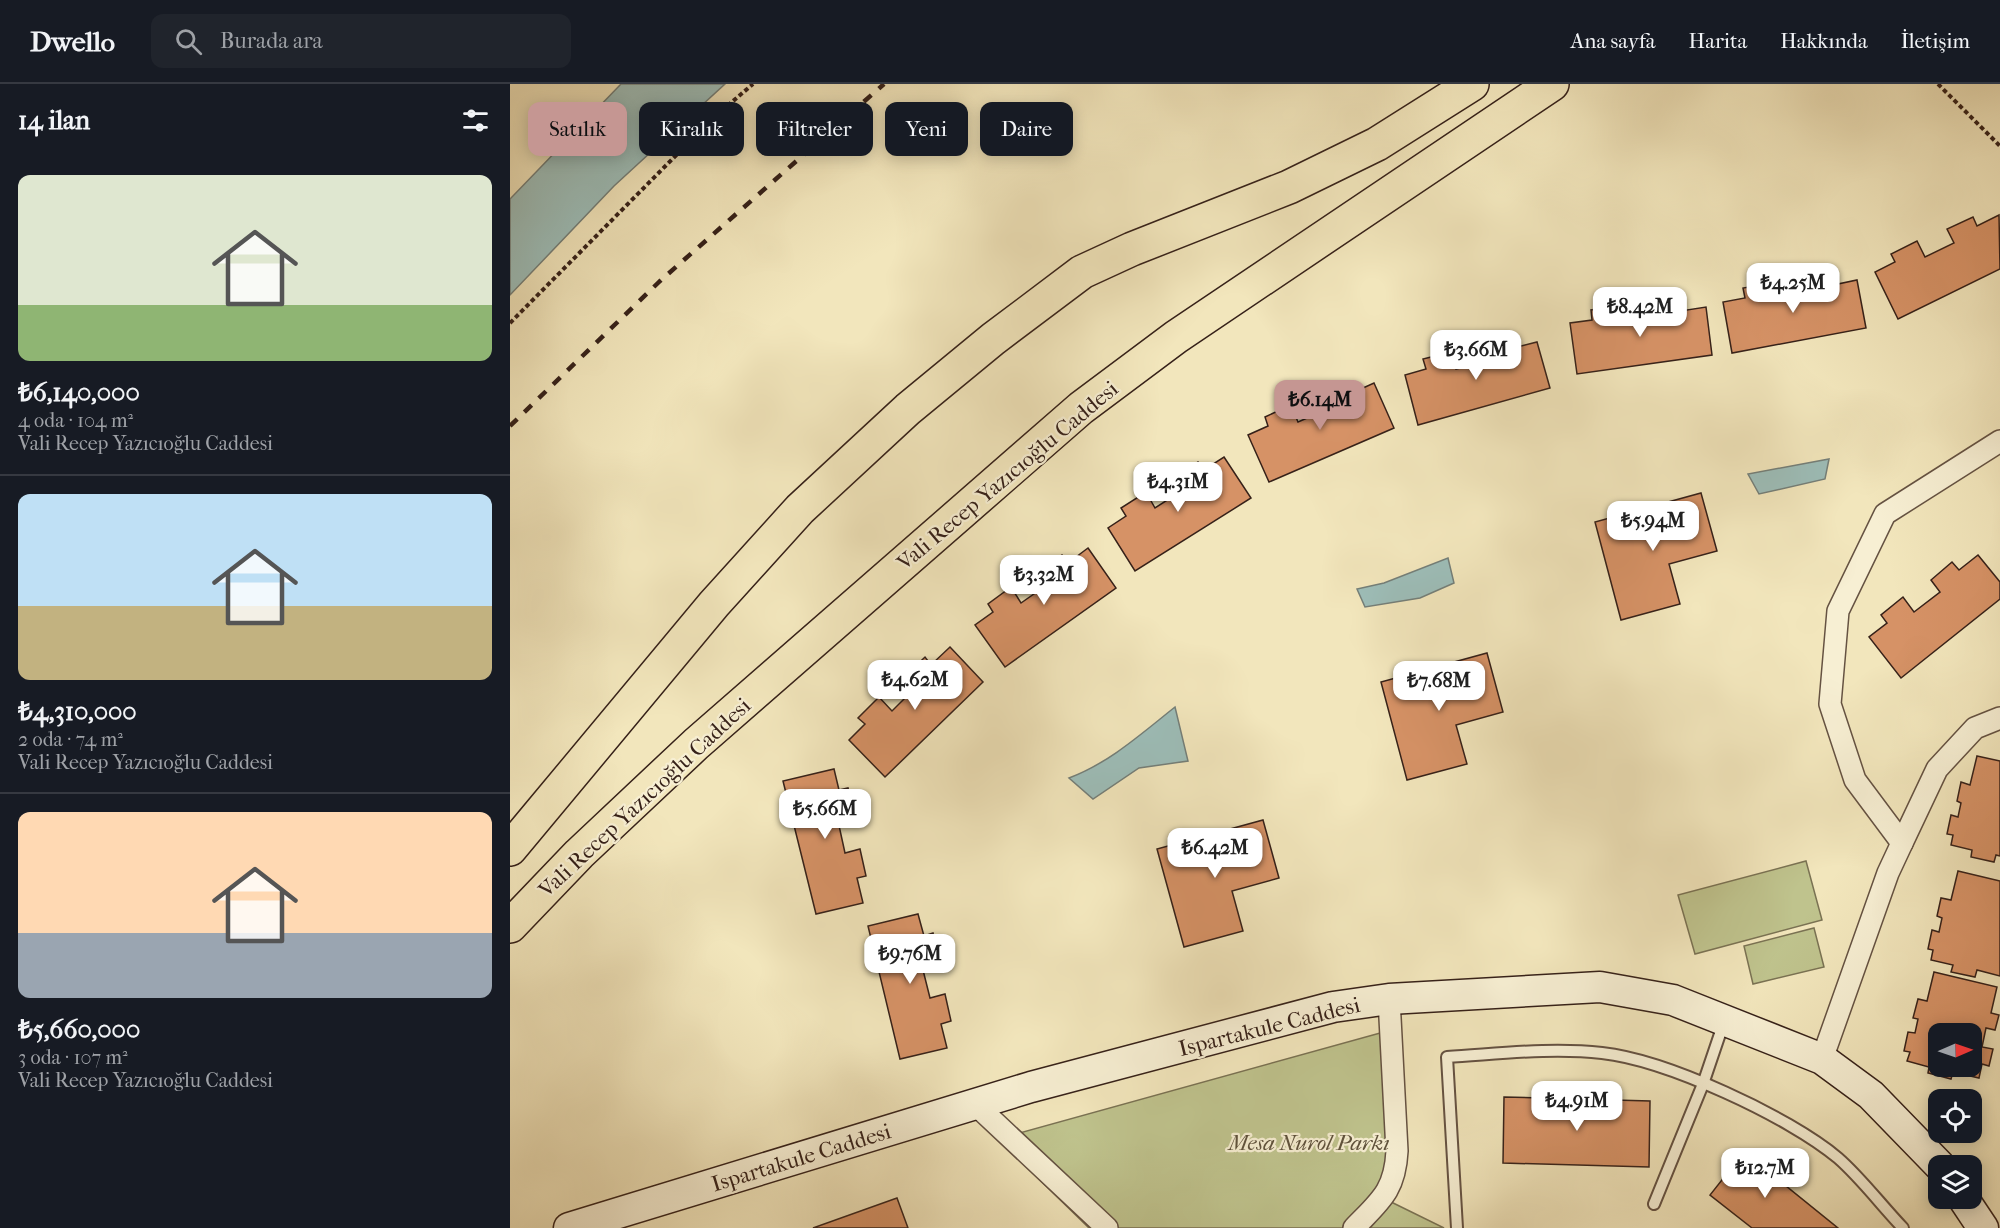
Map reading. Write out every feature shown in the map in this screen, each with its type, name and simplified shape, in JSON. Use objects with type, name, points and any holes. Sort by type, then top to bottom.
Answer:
[{"type":"main road","points":[[510,849],[714,604],[800,509],[908,409],[993,339],[1082,273],[1132,249],[1289,187],[1377,144],[1472,84]]},
{"type":"main road","name":"Vali Recep Yazıcıoğlu Caddesi","points":[[510,926],[579,854],[696,744],[1082,408],[1176,337],[1552,84]]},
{"type":"street","points":[[1902,843],[1855,780],[1830,704],[1838,611],[1885,514],[2000,441]]},
{"type":"street","points":[[1822,1059],[1888,873],[1937,769],[1975,729],[2000,718]]},
{"type":"street","name":"Ispartakule Caddesi","points":[[569,1228],[1031,1087],[1333,1007],[1389,999],[1600,987],[1673,1000],[1822,1059],[1871,1095],[1929,1155]]},
{"type":"street","points":[[1354,1228],[1383,1198],[1396,1174],[1397,1151],[1389,999]]},
{"type":"street","points":[[976,1105],[1107,1228]]},
{"type":"street","points":[[1970,1209],[1983,1228]]},
{"type":"lane","points":[[1654,1204],[1703,1084],[1725,1019]]},
{"type":"lane","points":[[1457,1228],[1447,1058],[1538,1051],[1603,1053],[1657,1066],[1767,1111],[1838,1158],[1903,1228]]},
{"type":"path","points":[[510,323],[712,119],[753,84]]},
{"type":"path","points":[[1938,84],[2000,146]]},
{"type":"green space","points":[[1806,861],[1822,920],[1695,954],[1678,895]]},
{"type":"green space","points":[[1814,928],[1824,967],[1753,984],[1744,946]]},
{"type":"green space","name":"Mesa Nurol Parkı","points":[[1391,1030],[1397,1151],[1383,1198],[1444,1228],[1089,1228],[998,1139]]},
{"type":"water","points":[[621,84],[725,84],[705,102],[639,102],[639,156],[647,156],[614,186],[510,295],[510,199],[552,156],[627,156],[627,102],[604,102]]},
{"type":"water","points":[[1829,459],[1825,479],[1759,494],[1748,474]]},
{"type":"water","points":[[1448,558],[1454,583],[1420,598],[1365,607],[1357,589],[1384,583]]},
{"type":"water","points":[[1175,707],[1188,761],[1139,768],[1093,799],[1069,778],[1111,756]]},
{"type":"building","points":[[1999,215],[2000,269],[1898,319],[1875,272],[1895,262],[1891,254],[1917,241],[1925,257],[1954,243],[1947,229],[1973,217],[1977,226]]},
{"type":"building","points":[[1831,275],[1833,285],[1857,280],[1866,328],[1732,353],[1723,302],[1745,298],[1743,288],[1771,283],[1775,301],[1807,295],[1804,280]]},
{"type":"building","points":[[1680,301],[1681,311],[1706,307],[1712,355],[1577,374],[1570,323],[1592,320],[1591,310],[1619,306],[1622,324],[1654,320],[1652,305]]},
{"type":"building","points":[[1510,339],[1513,348],[1537,342],[1550,388],[1418,425],[1405,375],[1426,369],[1423,359],[1451,352],[1456,369],[1488,361],[1484,346]]},
{"type":"building","points":[[1374,383],[1394,428],[1269,482],[1248,435],[1268,426],[1265,417],[1291,405],[1298,422],[1328,409],[1322,395],[1348,384],[1352,393]]},
{"type":"building","points":[[1224,457],[1251,498],[1135,571],[1108,528],[1126,516],[1121,508],[1146,492],[1155,508],[1183,490],[1175,477],[1198,462],[1204,470]]},
{"type":"building","points":[[1701,493],[1717,551],[1669,564],[1680,604],[1621,620],[1595,522]]},
{"type":"building","points":[[1088,548],[1116,588],[1005,667],[975,625],[993,612],[988,604],[1011,587],[1021,603],[1048,584],[1039,571],[1062,555],[1068,563]]},
{"type":"building","points":[[1978,555],[2000,582],[2000,599],[1901,678],[1869,637],[1887,623],[1881,615],[1903,597],[1914,612],[1940,592],[1931,580],[1952,562],[1959,570]]},
{"type":"building","points":[[950,647],[983,682],[885,777],[849,740],[865,724],[858,718],[879,697],[892,711],[915,688],[904,677],[925,657],[931,665]]},
{"type":"building","points":[[1487,653],[1503,712],[1456,725],[1467,764],[1407,780],[1381,682]]},
{"type":"building","points":[[1977,756],[2000,761],[2000,856],[1996,855],[1994,862],[1971,857],[1972,850],[1951,845],[1953,835],[1947,834],[1951,815],[1958,817],[1961,803],[1957,801],[1961,782],[1970,785]]},
{"type":"building","points":[[834,769],[839,790],[848,788],[855,817],[838,821],[845,853],[860,849],[866,876],[857,878],[863,903],[816,914],[783,781]]},
{"type":"building","points":[[1263,820],[1279,878],[1232,891],[1243,931],[1184,947],[1157,849]]},
{"type":"building","points":[[1958,871],[2000,881],[2000,976],[1977,970],[1975,977],[1951,972],[1953,965],[1931,960],[1933,950],[1928,949],[1932,930],[1939,932],[1942,918],[1937,916],[1941,898],[1951,900]]},
{"type":"building","points":[[918,914],[924,936],[933,933],[940,962],[922,966],[930,998],[945,994],[951,1021],[941,1024],[947,1048],[900,1059],[868,926]]},
{"type":"building","points":[[1934,972],[1997,987],[1991,1013],[1999,1015],[1995,1030],[1986,1028],[1982,1047],[1982,1023],[1928,1023],[1928,1067],[1907,1061],[1910,1052],[1904,1051],[1908,1032],[1915,1033],[1918,1019],[1913,1018],[1918,999],[1927,1001]]},
{"type":"building","points":[[1982,1047],[1993,1049],[1989,1066],[1982,1064]]},
{"type":"building","points":[[1504,1097],[1650,1101],[1649,1167],[1503,1163]]},
{"type":"building","points":[[1744,1152],[1838,1228],[1752,1228],[1710,1195]]},
{"type":"building","points":[[897,1198],[908,1228],[813,1228]]},
{"type":"railway","points":[[510,426],[660,281],[884,84]]}]
